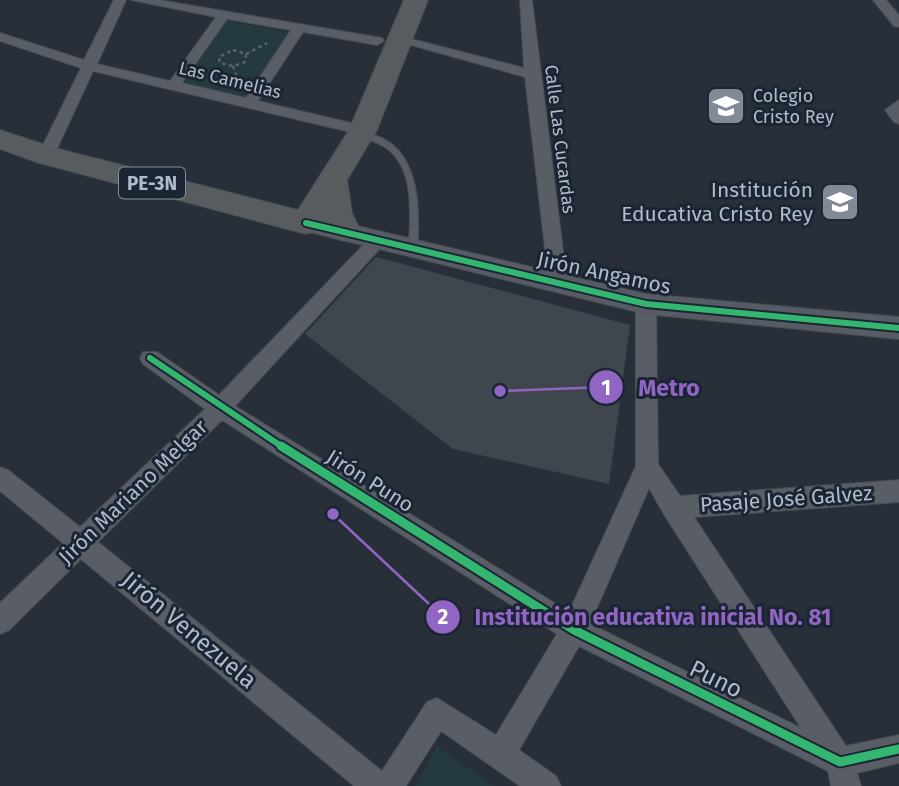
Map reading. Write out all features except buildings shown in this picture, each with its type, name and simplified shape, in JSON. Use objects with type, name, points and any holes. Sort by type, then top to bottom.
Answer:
[{"type":"highway","points":[[389,41],[393,0]]},
{"type":"highway","points":[[286,218],[325,179],[355,131],[389,41],[416,0]]},
{"type":"highway","name":"PE-3N","points":[[0,139],[46,155],[286,218]]},
{"type":"highway","points":[[286,218],[325,179]]},
{"type":"highway","points":[[325,179],[344,230]]},
{"type":"street","points":[[46,155],[120,0]]},
{"type":"street","points":[[137,0],[389,41],[532,74]]},
{"type":"street","name":"Calle Las Cucardas","points":[[526,0],[532,74],[558,283]]},
{"type":"street","points":[[879,0],[899,23]]},
{"type":"street","points":[[173,86],[224,15]]},
{"type":"street","points":[[249,104],[299,28]]},
{"type":"street","name":"Las Camelias","points":[[0,37],[89,66],[355,131]]},
{"type":"street","name":"Jirón Angamos","points":[[286,218],[646,304],[899,328]]},
{"type":"street","name":"Jirón Mariano Melgar","points":[[0,621],[220,408],[379,239]]},
{"type":"street","points":[[500,755],[574,630],[647,466],[646,304]]},
{"type":"street","name":"Jirón Puno","points":[[150,358],[220,408],[574,630]]},
{"type":"street","points":[[647,466],[843,774],[899,749]]},
{"type":"street","name":"Jirón Venezuela","points":[[0,477],[83,542],[377,786]]},
{"type":"street","name":"Pasaje José Galvez","points":[[673,508],[899,491]]},
{"type":"street","name":"Puno","points":[[574,630],[843,774]]},
{"type":"street","points":[[389,786],[437,712],[546,786]]},
{"type":"lane","points":[[355,131],[390,146],[401,157],[412,184],[413,247]]},
{"type":"path","points":[[233,50],[243,52],[247,58],[233,66],[225,66],[218,60],[223,54],[233,50]]},
{"type":"green space","points":[[223,20],[291,33],[246,102],[176,84]]},
{"type":"green space","points":[[437,746],[493,786],[415,786]]},
{"type":"cycle path","points":[[306,223],[646,304],[899,328]]},
{"type":"cycle path","points":[[150,358],[220,408],[574,630],[840,762],[899,749]]},
{"type":"place","name":"Colegio Cristo Rey","points":[[726,106]]},
{"type":"place","name":"Institución Educativa Cristo Rey","points":[[840,202]]},
{"type":"place","name":"Metro","points":[[500,391]]},
{"type":"place","name":"Institución educativa inicial No. 81","points":[[333,514]]}]
